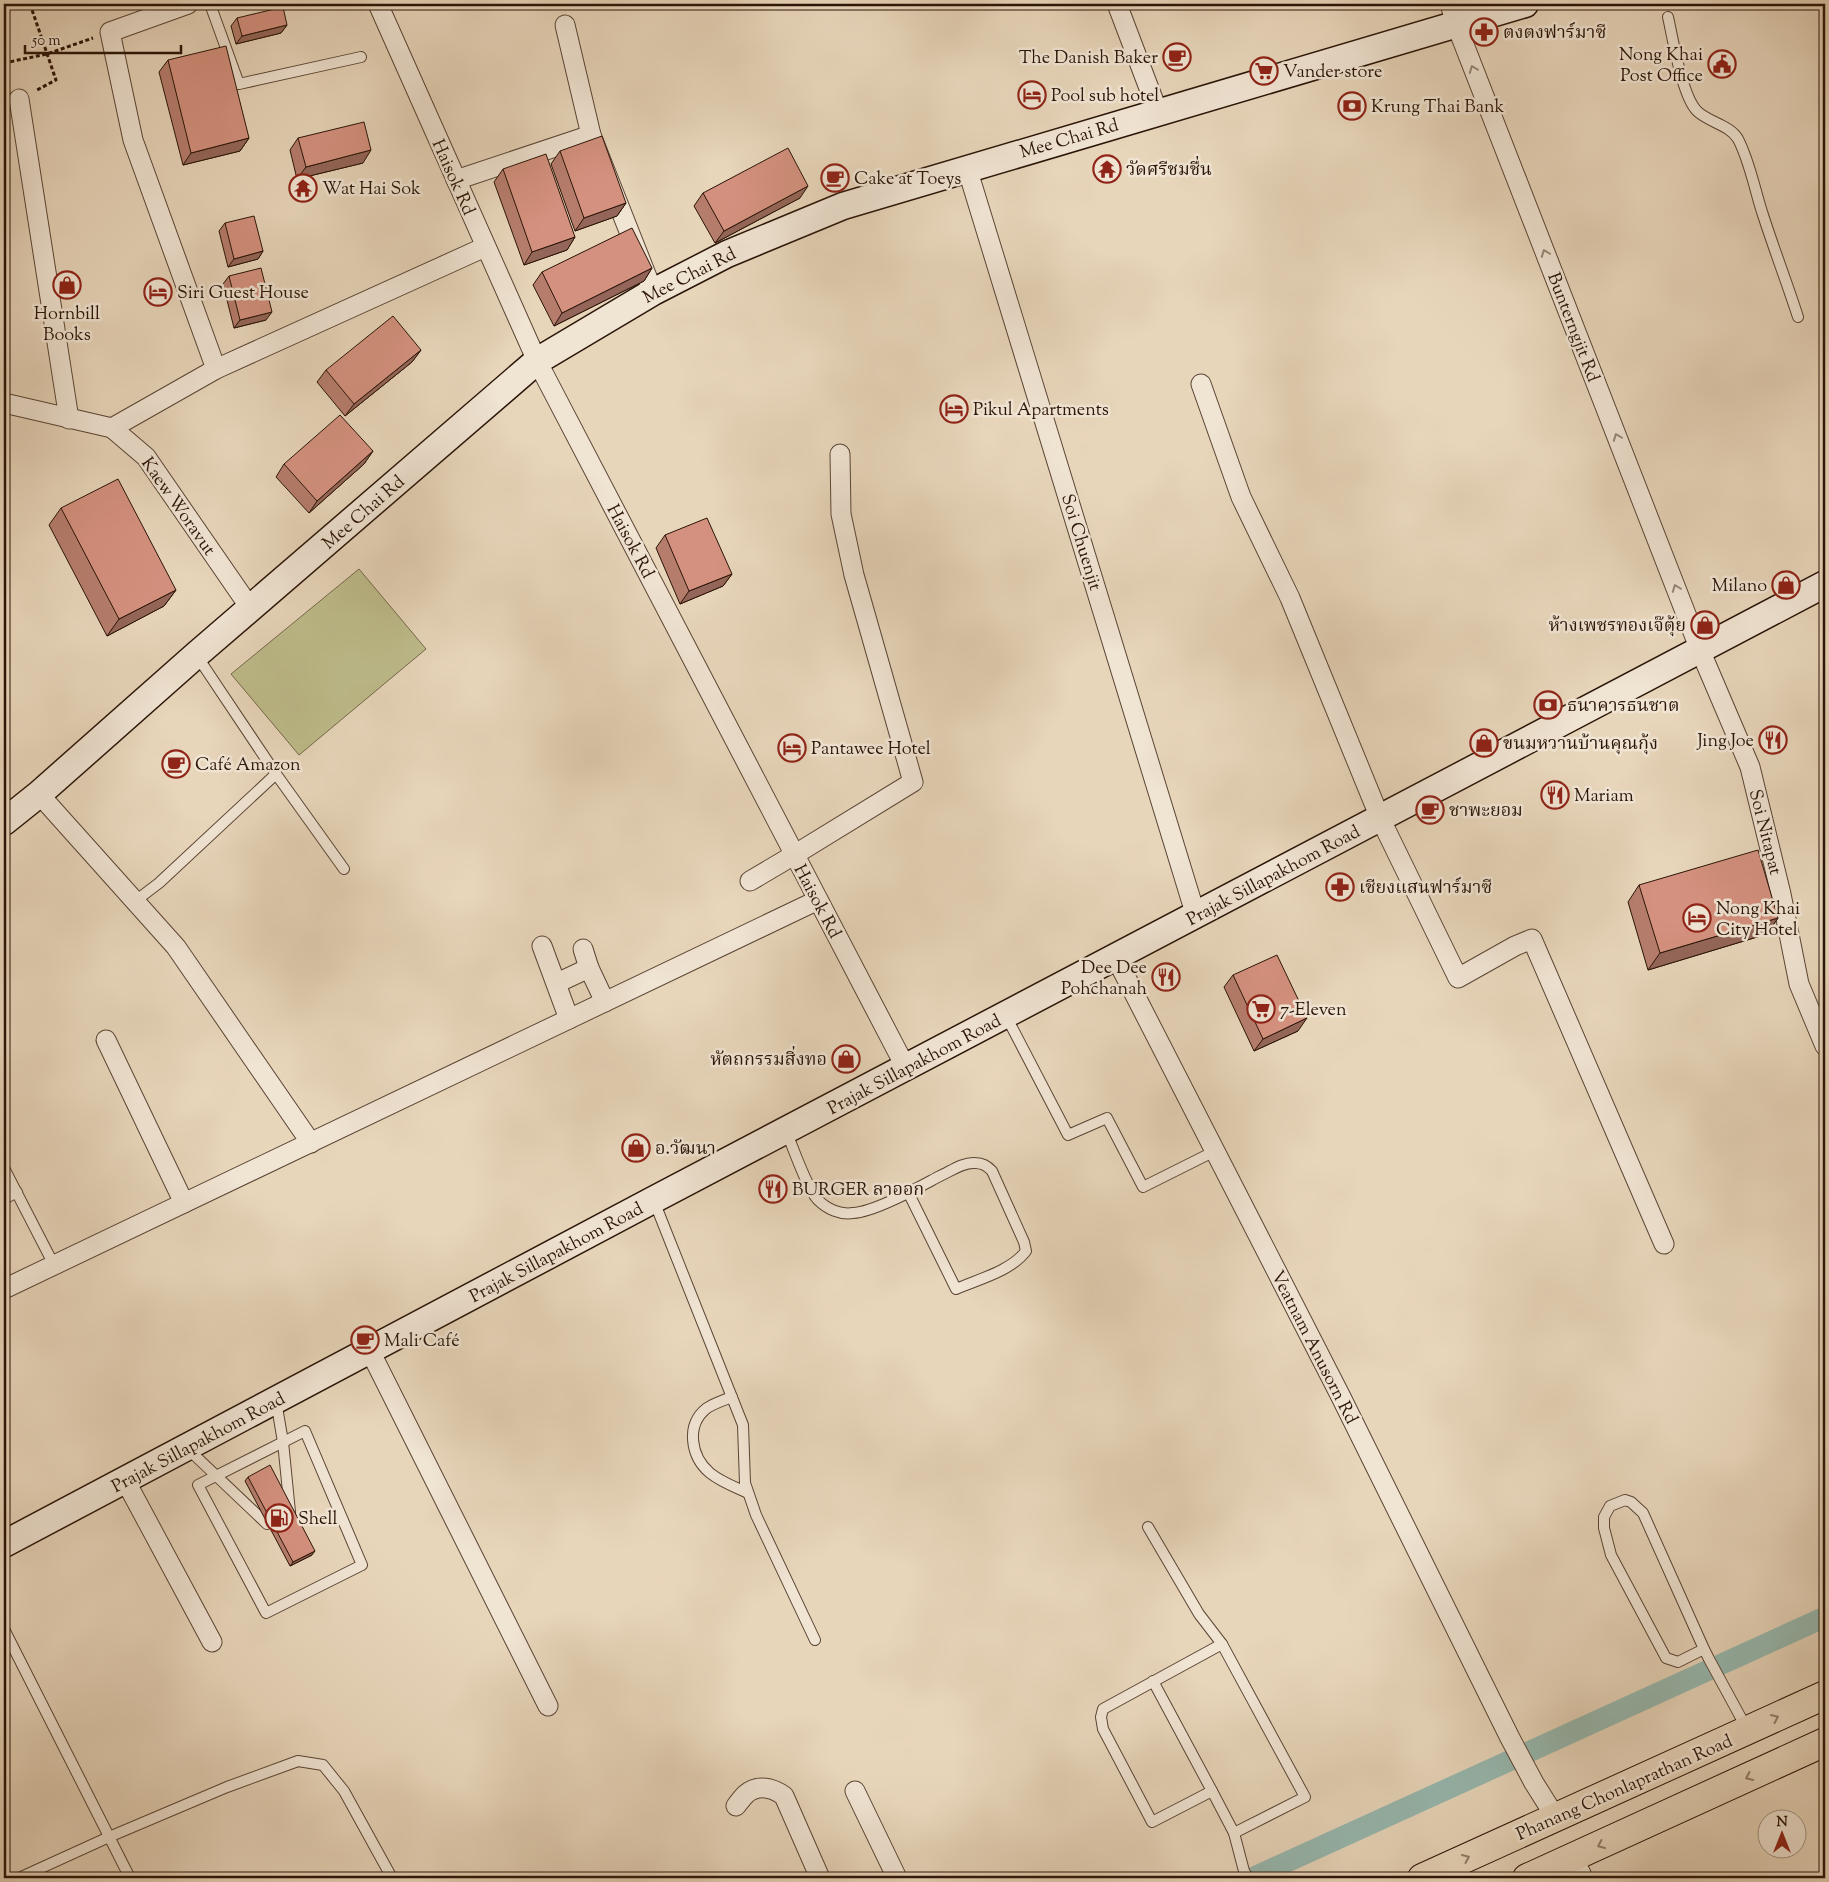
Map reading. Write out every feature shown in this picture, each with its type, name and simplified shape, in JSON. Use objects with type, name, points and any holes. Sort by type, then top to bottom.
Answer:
[{"type":"main road","name":"Phanang Chonlaprathan Road","points":[[1422,1878],[1825,1695]]},
{"type":"main road","points":[[1526,1878],[1578,1868],[1825,1742]]},
{"type":"main road","points":[[1556,1818],[1578,1868]]},
{"type":"street","points":[[188,4],[110,32],[133,140],[216,368]]},
{"type":"street","name":"Haisok Rd","points":[[378,4],[537,361],[906,1068]]},
{"type":"street","points":[[1117,4],[1158,112]]},
{"type":"street","name":"Mee Chai Rd","points":[[4,822],[40,794],[196,655],[537,361],[653,292],[728,254],[843,206],[1158,112],[1453,14],[1524,4]]},
{"type":"street","name":"Bunterngjit Rd","points":[[1453,14],[1700,650]]},
{"type":"street","points":[[565,25],[591,134],[653,292]]},
{"type":"street","points":[[19,99],[69,419]]},
{"type":"street","points":[[456,180],[591,134]]},
{"type":"street","name":"Soi Chuenjit","points":[[967,168],[1196,916]]},
{"type":"street","points":[[112,428],[216,368],[485,246]]},
{"type":"street","points":[[1201,384],[1241,497],[1290,598],[1380,818],[1458,978],[1515,946],[1532,939],[1664,1244]]},
{"type":"street","points":[[4,397],[4,403]]},
{"type":"street","name":"Kaew Woravut","points":[[4,403],[112,428],[146,457],[251,609]]},
{"type":"street","points":[[750,881],[913,782],[854,575],[841,514],[840,454]]},
{"type":"street","name":"Prajak Sillapakhom Road","points":[[4,1544],[653,1200],[1825,584]]},
{"type":"street","name":"Soi Nitapat","points":[[1700,650],[1750,767],[1781,894],[1799,984],[1825,1046]]},
{"type":"street","points":[[40,794],[176,947],[311,1143]]},
{"type":"street","points":[[4,1289],[818,900]]},
{"type":"street","points":[[542,946],[569,1019]]},
{"type":"street","points":[[582,949],[605,1002]]},
{"type":"street","name":"Veatnam Anusorn Rd","points":[[1116,958],[1335,1387],[1510,1738],[1534,1783],[1556,1818]]},
{"type":"street","points":[[557,983],[589,968]]},
{"type":"street","points":[[106,1040],[184,1203]]},
{"type":"street","points":[[370,1351],[548,1706]]},
{"type":"street","points":[[124,1480],[212,1642]]},
{"type":"street","points":[[736,1806],[747,1794],[757,1788],[776,1790],[784,1796],[820,1878]]},
{"type":"street","points":[[854,1791],[897,1878]]},
{"type":"lane","points":[[210,4],[239,84],[362,57]]},
{"type":"lane","points":[[1668,17],[1685,87],[1692,105],[1707,119],[1724,127],[1736,136],[1742,147],[1763,216],[1798,317]]},
{"type":"lane","points":[[196,655],[276,774],[344,869]]},
{"type":"lane","points":[[134,902],[159,883],[276,774]]},
{"type":"lane","points":[[1006,1016],[1068,1135],[1107,1118],[1143,1187],[1215,1151]]},
{"type":"lane","points":[[786,1131],[812,1192],[826,1207],[839,1212],[852,1214],[866,1210],[908,1192],[960,1166],[974,1163],[985,1164],[992,1171],[1024,1242],[1026,1251],[1020,1258],[1009,1265],[956,1288],[908,1192]]},
{"type":"lane","points":[[4,1168],[54,1265]]},
{"type":"lane","points":[[4,1199],[17,1192]]},
{"type":"lane","points":[[653,1200],[743,1425],[744,1469],[748,1494],[756,1515],[816,1640]]},
{"type":"lane","points":[[732,1397],[706,1409],[694,1427],[692,1440],[698,1457],[710,1473],[748,1494]]},
{"type":"lane","points":[[187,1448],[268,1524],[290,1512],[283,1442],[276,1400]]},
{"type":"lane","points":[[305,1431],[362,1565],[266,1613],[198,1485],[283,1442],[305,1431]]},
{"type":"lane","points":[[1704,1649],[1678,1662],[1666,1658],[1611,1555],[1604,1528],[1604,1517],[1610,1506],[1616,1502],[1625,1500],[1631,1502],[1643,1513],[1704,1649],[1748,1730]]},
{"type":"lane","points":[[1148,1527],[1199,1614],[1222,1644],[1305,1797],[1234,1832]]},
{"type":"lane","points":[[4,1629],[130,1878]]},
{"type":"lane","points":[[1212,1791],[1152,1822],[1103,1729],[1101,1717],[1103,1709],[1222,1644]]},
{"type":"lane","points":[[1153,1682],[1234,1832],[1246,1875]]},
{"type":"lane","points":[[20,1878],[109,1837],[227,1787],[298,1761],[323,1766],[344,1791],[392,1878]]},
{"type":"path","points":[[19,99],[56,80],[30,4]]},
{"type":"path","points":[[4,63],[47,54],[110,32]]},
{"type":"shaded area","points":[[359,569],[426,649],[299,755],[231,674]]},
{"type":"building","points":[[283,7],[287,25],[242,36],[237,18]]},
{"type":"building","points":[[226,46],[249,138],[191,153],[168,60]]},
{"type":"building","points":[[364,122],[371,150],[306,167],[298,138]]},
{"type":"building","points":[[602,136],[626,203],[584,218],[560,151]]},
{"type":"building","points":[[788,148],[808,186],[724,231],[703,193]]},
{"type":"building","points":[[546,154],[575,237],[532,252],[503,169]]},
{"type":"building","points":[[254,216],[263,251],[234,259],[225,223]]},
{"type":"building","points":[[632,228],[652,268],[562,313],[542,272]]},
{"type":"building","points":[[261,268],[272,312],[240,320],[229,276]]},
{"type":"building","points":[[393,316],[421,350],[354,404],[326,370]]},
{"type":"building","points":[[340,415],[373,451],[317,501],[284,464]]},
{"type":"building","points":[[118,479],[176,590],[119,619],[61,508]]},
{"type":"building","points":[[707,518],[732,574],[689,591],[665,535]]},
{"type":"building","name":"Nong Khai City Hotel","points":[[1758,850],[1778,918],[1660,953],[1639,885]]},
{"type":"building","name":"7-Eleven","points":[[1277,955],[1307,1018],[1263,1039],[1233,975]]},
{"type":"building","name":"Shell","points":[[270,1465],[315,1551],[293,1562],[248,1477]]},
{"type":"waterway","points":[[1252,1878],[1825,1617]]},
{"type":"place","name":"ตงตงฟาร์มาซี","points":[[1484,32]]},
{"type":"place","name":"The Danish Baker","points":[[1177,57]]},
{"type":"place","name":"Nong Khai Post Office","points":[[1722,64]]},
{"type":"place","name":"Vander store","points":[[1264,71]]},
{"type":"place","name":"Pool sub hotel","points":[[1032,95]]},
{"type":"place","name":"Krung Thai Bank","points":[[1352,106]]},
{"type":"place","name":"วัดศรีชมชื่น","points":[[1107,169]]},
{"type":"place","name":"Cake at Toeys","points":[[835,178]]},
{"type":"place","name":"Wat Hai Sok","points":[[303,188]]},
{"type":"place","name":"Hornbill Books","points":[[67,285]]},
{"type":"place","name":"Siri Guest House","points":[[158,292]]},
{"type":"place","name":"Pikul Apartments","points":[[954,409]]},
{"type":"place","name":"Milano","points":[[1786,585]]},
{"type":"place","name":"ห้างเพชรทองเจ๊ตุ้ย","points":[[1705,625]]},
{"type":"place","name":"ธนาคารธนชาต","points":[[1548,705]]},
{"type":"place","name":"Jing Joe","points":[[1773,740]]},
{"type":"place","name":"ขนมหวานบ้านคุณกุ้ง","points":[[1484,743]]},
{"type":"place","name":"Pantawee Hotel","points":[[792,748]]},
{"type":"place","name":"Café Amazon","points":[[176,764]]},
{"type":"place","name":"Mariam","points":[[1555,795]]},
{"type":"place","name":"ชาพะยอม","points":[[1430,810]]},
{"type":"place","name":"เชียงแสนฟาร์มาซี","points":[[1340,887]]},
{"type":"place","name":"Nong Khai City Hotel","points":[[1697,918]]},
{"type":"place","name":"Dee Dee Pohchanah","points":[[1166,977]]},
{"type":"place","name":"7-Eleven","points":[[1261,1009]]},
{"type":"place","name":"หัตถกรรมสิ่งทอ","points":[[846,1059]]},
{"type":"place","name":"อ.วัฒนา","points":[[636,1148]]},
{"type":"place","name":"BURGER ลาออก","points":[[773,1189]]},
{"type":"place","name":"Mali Café","points":[[365,1340]]},
{"type":"place","name":"Shell","points":[[279,1518]]}]
